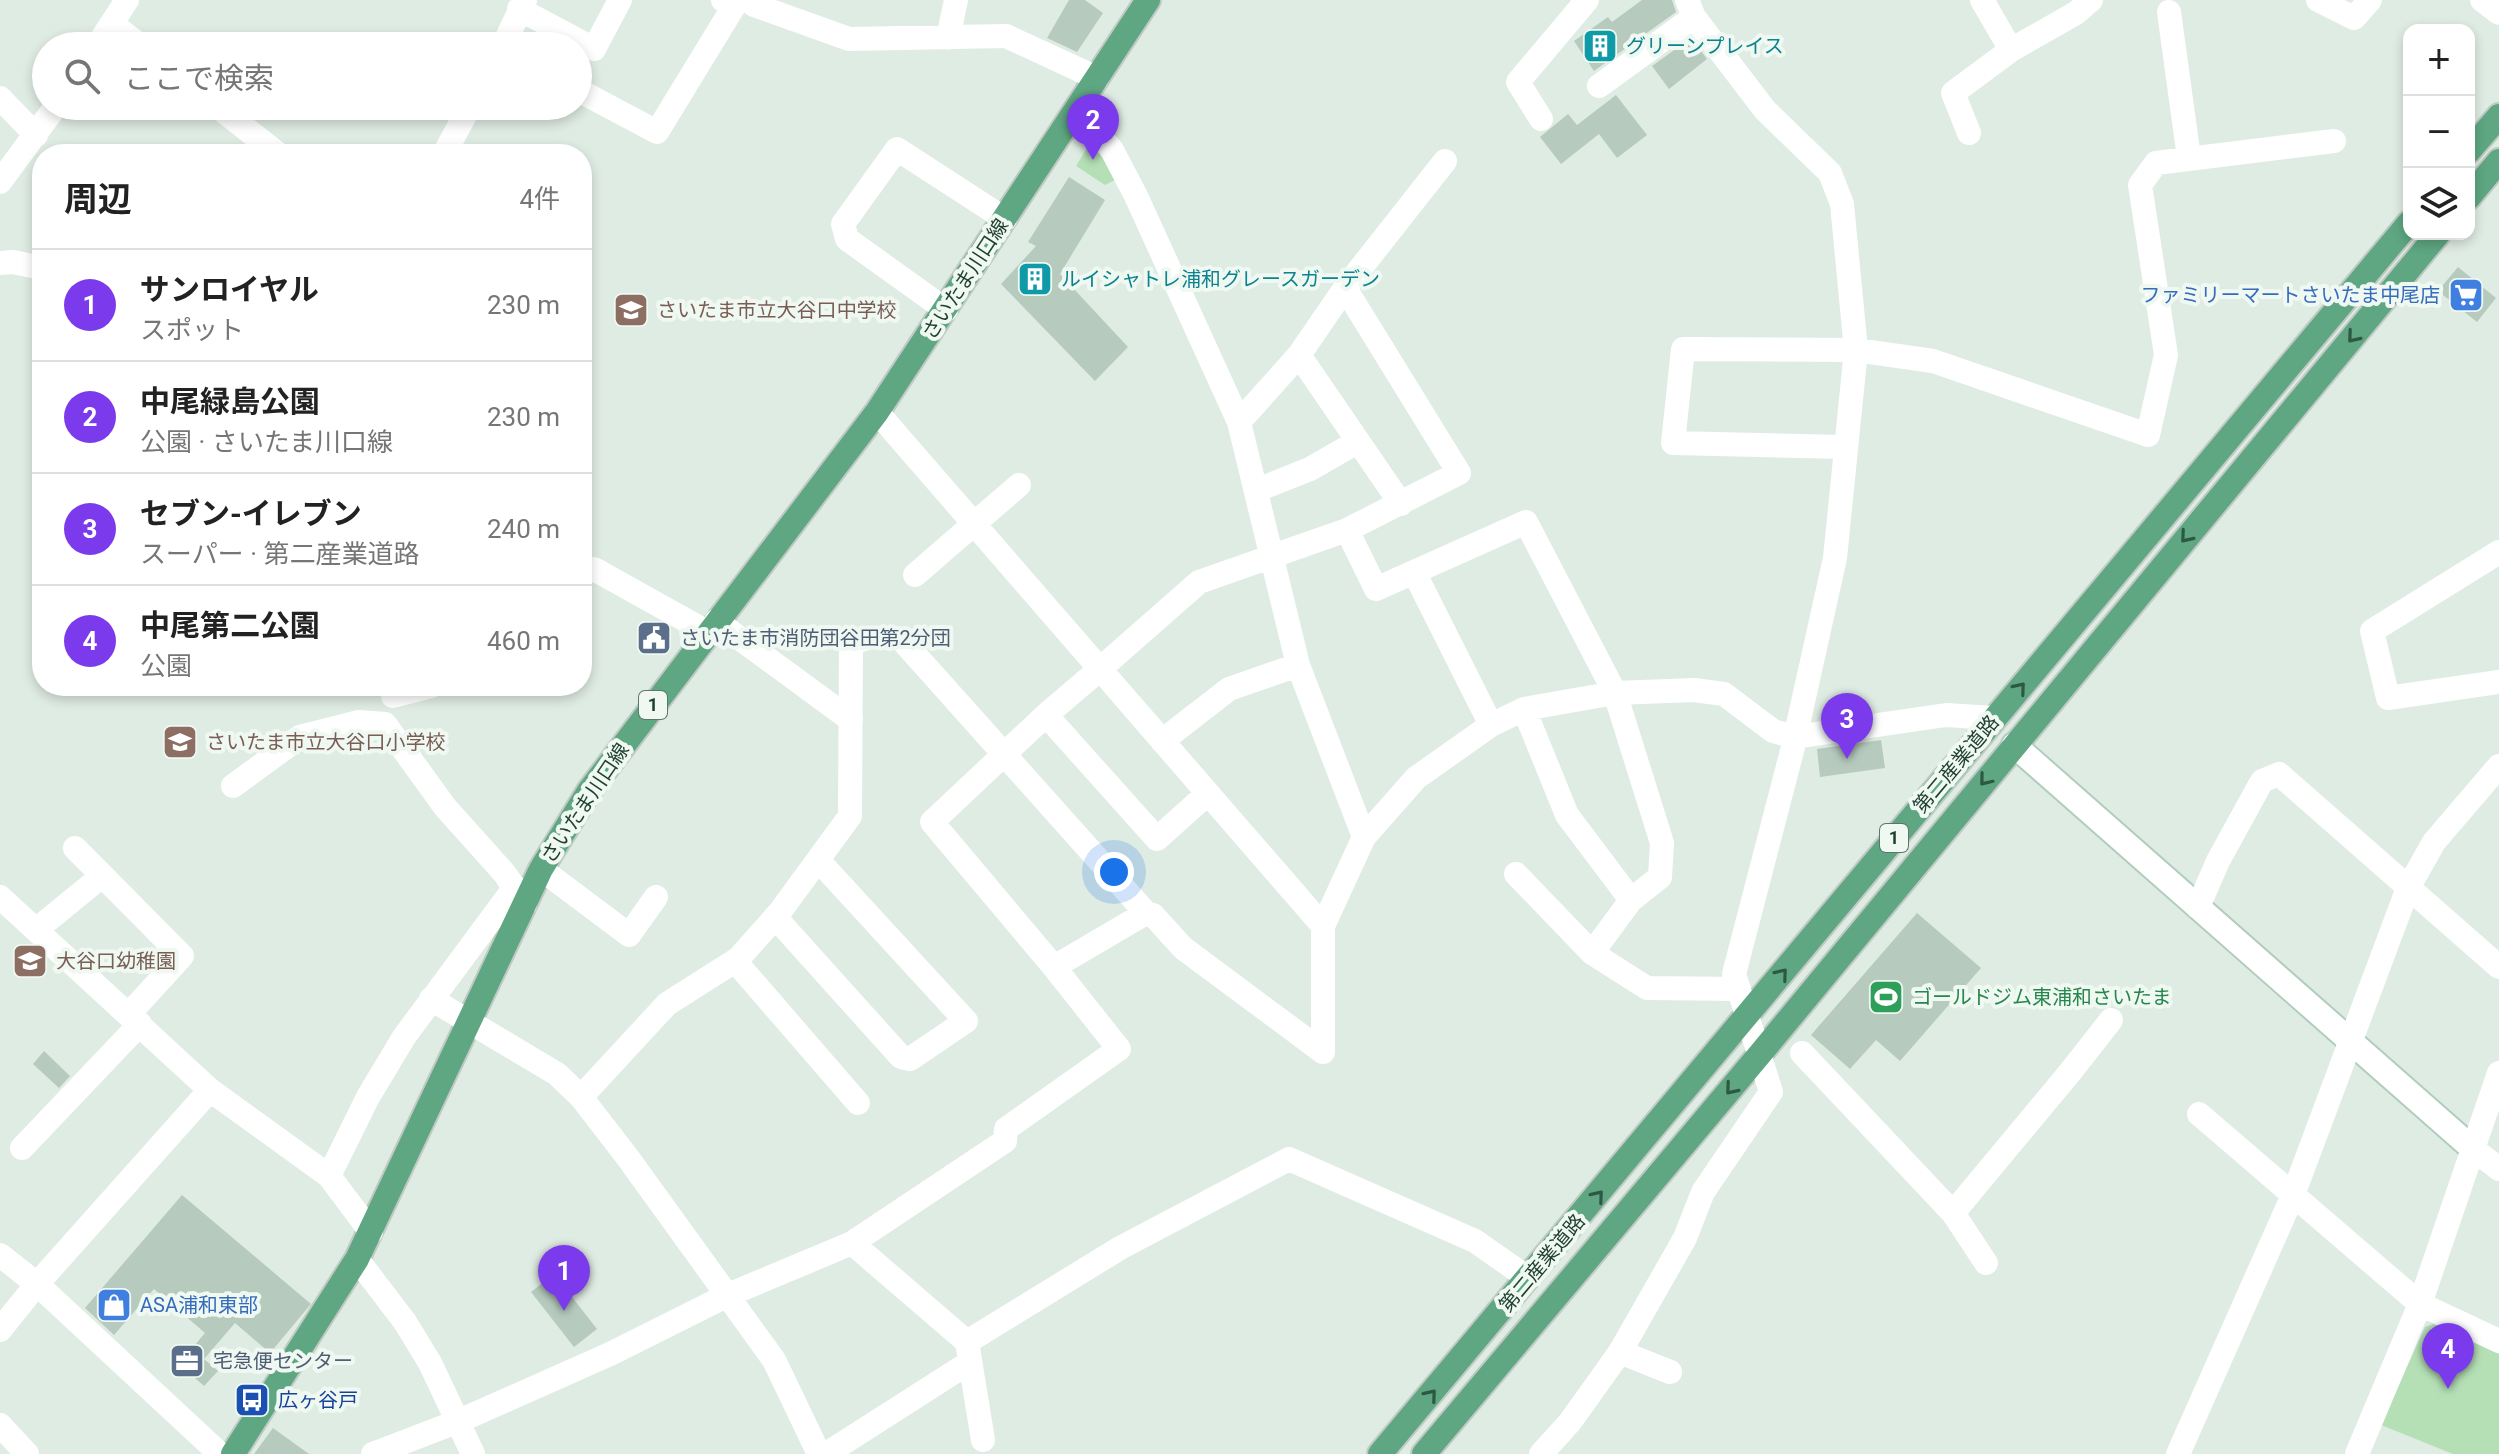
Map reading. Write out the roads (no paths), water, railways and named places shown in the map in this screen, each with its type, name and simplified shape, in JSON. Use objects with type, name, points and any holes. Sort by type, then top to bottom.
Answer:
[{"type":"main road","name":"さいたま川口線","points":[[233,1454],[371,1232],[470,1022],[520,895],[541,869],[589,791],[877,412],[1148,0]]},
{"type":"main road","points":[[2475,144],[2499,116]]},
{"type":"main road","points":[[2475,190],[2499,161]]},
{"type":"main road","name":"第二産業道路","points":[[1380,1454],[2403,230]]},
{"type":"main road","name":"第二産業道路","points":[[1424,1454],[1760,1054],[2433,240]]},
{"type":"street","points":[[592,48],[620,0]]},
{"type":"street","points":[[592,97],[657,132],[734,6],[723,0]]},
{"type":"street","points":[[756,0],[754,5],[849,39],[1006,36],[1097,78]]},
{"type":"street","points":[[948,38],[956,0]]},
{"type":"street","points":[[1541,119],[1518,82],[1587,0]]},
{"type":"street","points":[[1982,0],[2011,50]]},
{"type":"street","points":[[1969,133],[1953,93],[2011,50],[2076,13],[2091,0]]},
{"type":"street","points":[[2318,0],[2354,18],[2370,0]]},
{"type":"street","points":[[2482,0],[2499,13]]},
{"type":"street","points":[[509,32],[522,4],[567,32]]},
{"type":"street","points":[[105,32],[118,8],[133,32]]},
{"type":"street","points":[[1541,1454],[1570,1422],[1620,1352],[1685,1238],[1703,1192],[1771,1092],[1734,974],[1795,737],[1835,558],[1856,350],[1842,204],[1830,173],[1765,110],[1690,9],[1599,86]]},
{"type":"street","points":[[2169,12],[2189,158]]},
{"type":"street","points":[[0,98],[36,135]]},
{"type":"street","points":[[1077,109],[1112,150],[1136,196],[1239,422],[1298,665],[1364,837]]},
{"type":"street","points":[[0,182],[46,120]]},
{"type":"street","points":[[235,120],[265,144]]},
{"type":"street","points":[[449,144],[462,120]]},
{"type":"street","points":[[1846,447],[1673,443],[1683,349],[1856,350],[1933,361],[2148,435],[2166,355],[2140,185],[2156,163],[2334,141]]},
{"type":"street","points":[[946,310],[847,239],[843,224],[897,149],[1005,219]]},
{"type":"street","points":[[1239,422],[1299,355],[1345,288],[1445,161]]},
{"type":"street","points":[[0,263],[32,266]]},
{"type":"street","points":[[373,1454],[459,1421],[610,1354],[728,1295],[852,1243],[1005,1141],[1006,1129],[1119,1049],[932,822],[1046,715],[1199,582],[1347,530],[1459,473],[1345,288]]},
{"type":"street","points":[[1299,355],[1401,504]]},
{"type":"street","points":[[877,412],[1323,926]]},
{"type":"street","points":[[1257,490],[1310,469],[1357,442]]},
{"type":"street","points":[[915,575],[1019,485]]},
{"type":"street","points":[[1347,530],[1376,589],[1526,522],[1615,693],[1662,843],[1660,877],[1631,900],[1592,953]]},
{"type":"street","points":[[2499,552],[2372,631],[2388,698],[2499,682]]},
{"type":"street","points":[[592,570],[712,627],[851,720]]},
{"type":"street","points":[[1414,572],[1491,725]]},
{"type":"street","points":[[581,1097],[667,1004],[735,961],[775,917],[850,816],[851,643],[867,638]]},
{"type":"street","points":[[902,640],[1146,913],[1153,915],[1183,948],[1323,1052],[1323,926],[1364,837],[1416,778],[1491,725],[1524,709],[1615,693],[1694,690],[1724,694],[1773,731],[1795,737],[1946,715],[1994,718]]},
{"type":"street","points":[[1162,741],[1229,689],[1298,665]]},
{"type":"street","points":[[1524,709],[1567,815],[1631,900]]},
{"type":"street","points":[[1046,715],[1157,839],[1207,794]]},
{"type":"street","points":[[233,786],[300,737],[359,722],[385,724],[445,807],[520,895],[431,999],[404,1037],[368,1097],[329,1176]]},
{"type":"street","points":[[2014,745],[2499,1169]]},
{"type":"street","points":[[2178,1454],[2293,1195],[2408,888],[2434,842],[2499,766]]},
{"type":"street","points":[[2198,907],[2218,861],[2262,781],[2279,774],[2499,967]]},
{"type":"street","points":[[22,1148],[135,1019],[182,956],[75,848]]},
{"type":"street","points":[[775,917],[901,1057],[910,1059],[966,1021],[818,860]]},
{"type":"street","points":[[541,869],[629,935],[656,897]]},
{"type":"street","points":[[1516,874],[1592,953],[1647,988],[1739,989]]},
{"type":"street","points":[[37,929],[102,876]]},
{"type":"street","points":[[0,897],[210,1090],[329,1176],[371,1232]]},
{"type":"street","points":[[1054,967],[1146,913]]},
{"type":"street","points":[[735,961],[858,1103]]},
{"type":"street","points":[[431,999],[557,1074],[581,1097],[774,1360],[819,1454]]},
{"type":"street","points":[[1953,1213],[2111,1020]]},
{"type":"street","points":[[1802,1053],[1953,1213],[1986,1263]]},
{"type":"street","points":[[2357,1454],[2420,1304],[2499,1073]]},
{"type":"street","points":[[0,1330],[37,1284],[210,1090]]},
{"type":"street","points":[[2199,1114],[2420,1304],[2499,1341]]},
{"type":"street","points":[[826,1454],[1120,1248],[1289,1159],[1475,1241],[1528,1278]]},
{"type":"street","points":[[852,1243],[968,1352],[983,1440]]},
{"type":"street","points":[[0,1255],[37,1284],[220,1454]]},
{"type":"street","points":[[357,1259],[405,1322],[430,1363],[473,1454]]},
{"type":"street","points":[[1620,1352],[1670,1372]]},
{"type":"street","points":[[0,1425],[27,1454]]},
{"type":"place","name":"グリーンプレイス","points":[[1600,46]]},
{"type":"place","name":"中尾緑島公園","points":[[1093,160]]},
{"type":"place","name":"ルイシャトレ浦和グレースガーデン","points":[[1035,279]]},
{"type":"place","name":"ファミリーマートさいたま中尾店","points":[[2466,295]]},
{"type":"place","name":"さいたま市立大谷口中学校","points":[[631,310]]},
{"type":"place","name":"さいたま市消防団谷田第2分団","points":[[654,638]]},
{"type":"place","name":"さいたま市立大谷口小学校","points":[[180,742]]},
{"type":"place","name":"セブン-イレブン","points":[[1847,759]]},
{"type":"place","name":"大谷口幼稚園","points":[[30,961]]},
{"type":"place","name":"ゴールドジム東浦和さいたま","points":[[1886,997]]},
{"type":"place","name":"ASA浦和東部","points":[[114,1305]]},
{"type":"place","name":"サンロイヤル","points":[[564,1311]]},
{"type":"place","name":"宅急便センター","points":[[187,1361]]},
{"type":"place","name":"中尾第二公園","points":[[2448,1389]]},
{"type":"place","name":"広ヶ谷戸","points":[[252,1400]]}]
